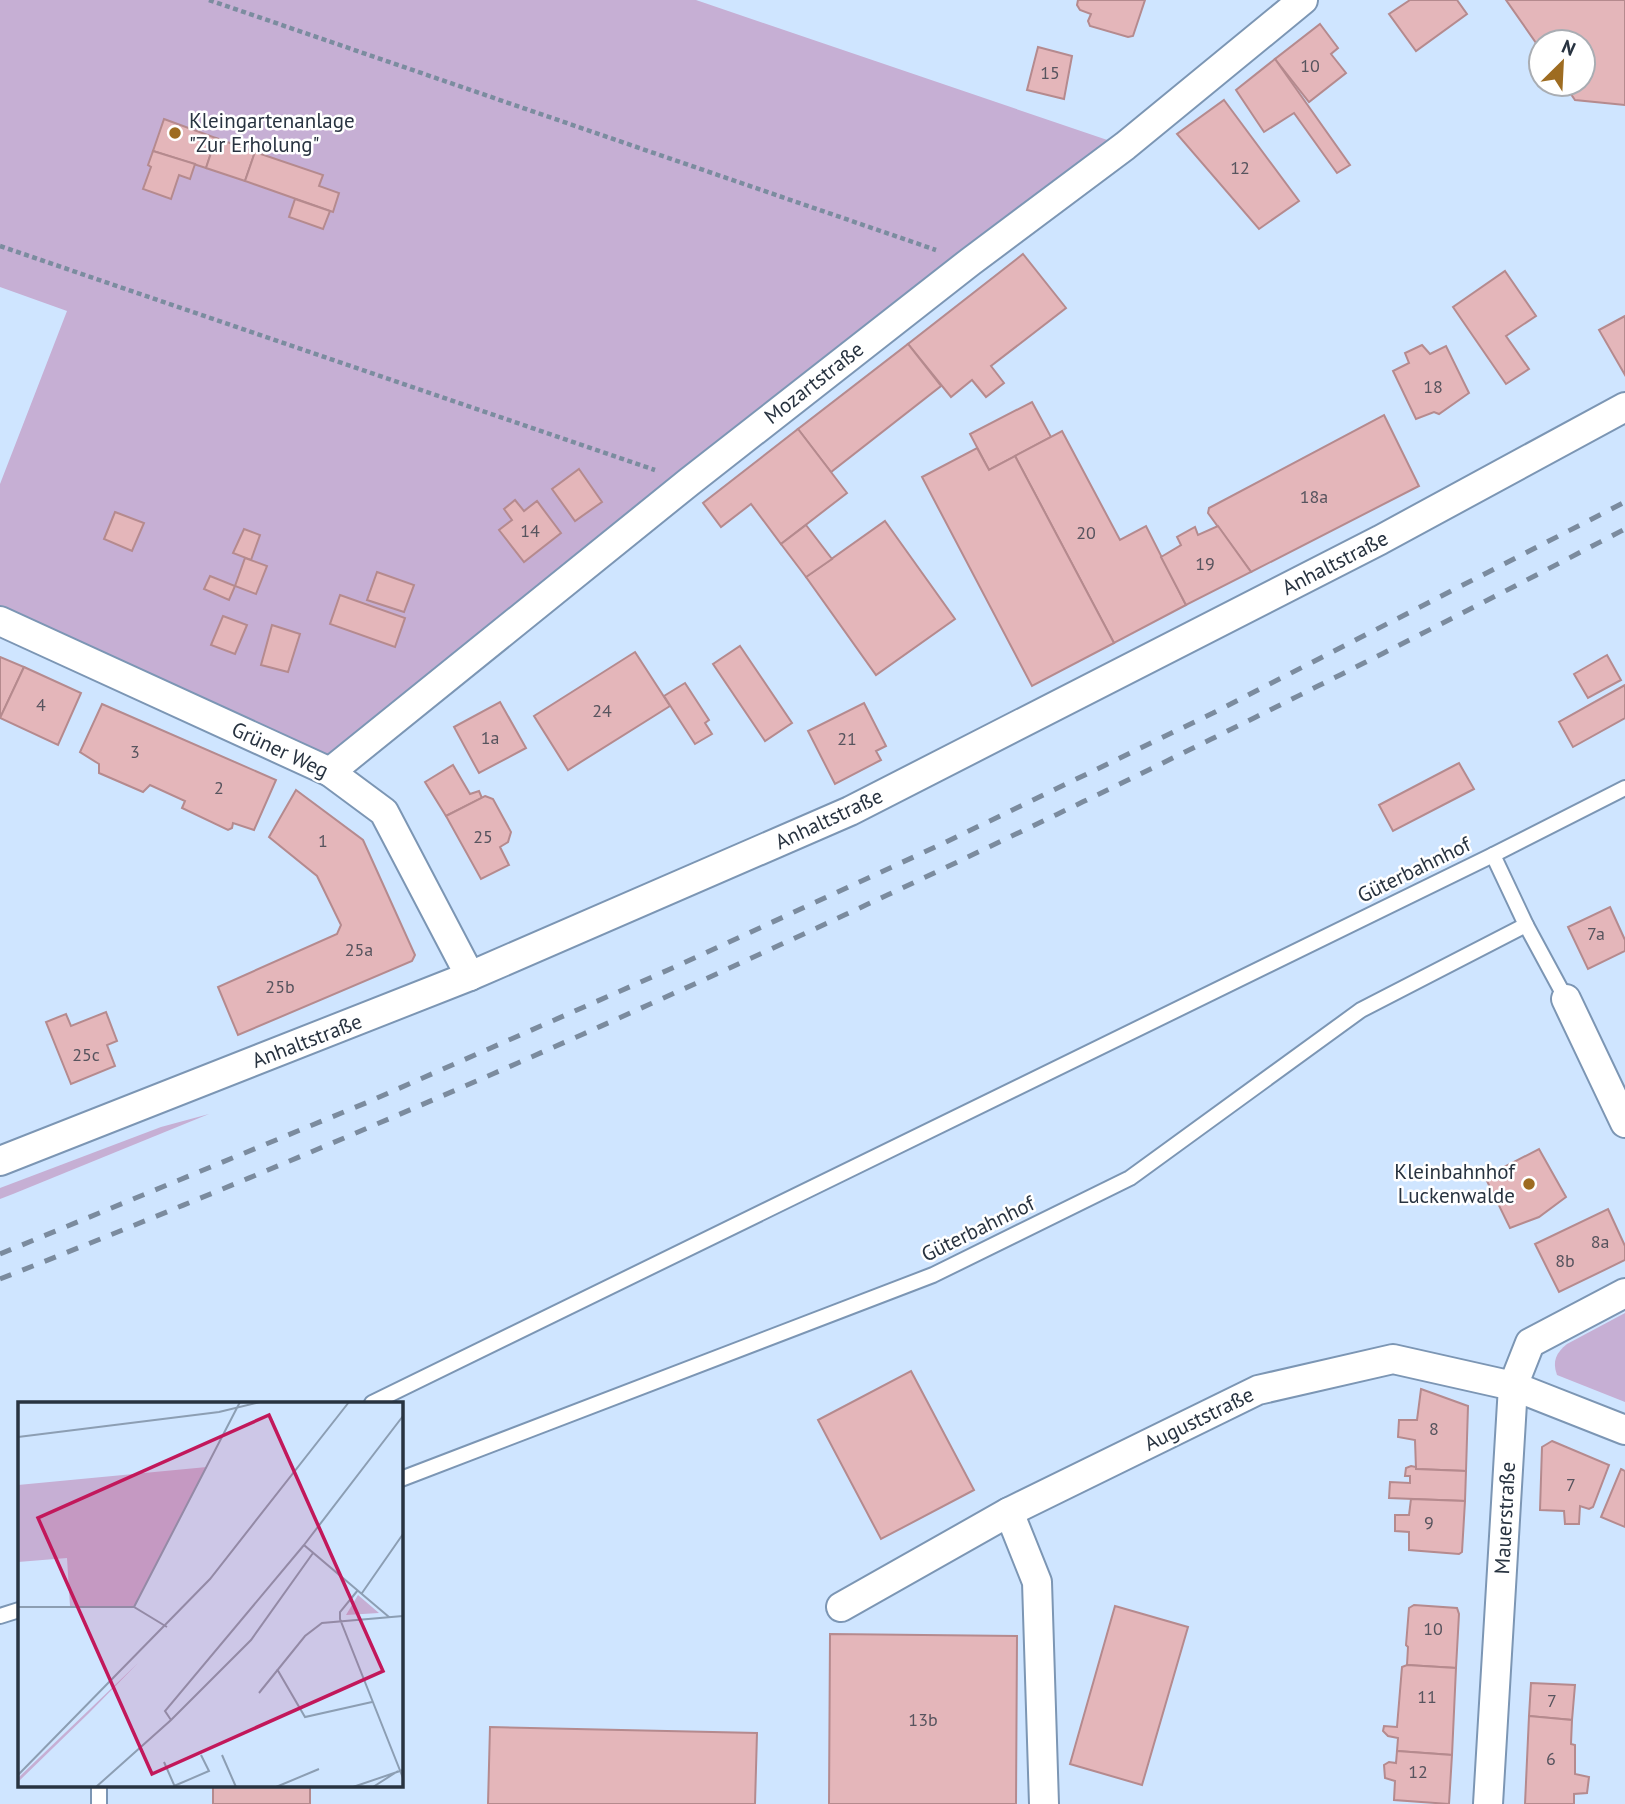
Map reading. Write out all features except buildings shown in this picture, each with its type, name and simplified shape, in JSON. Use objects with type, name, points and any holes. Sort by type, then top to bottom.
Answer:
[{"type":"street","name":"Mozartstraße","points":[[330,772],[689,482],[970,261],[1125,146],[1303,0]]},
{"type":"street","name":"Anhaltstraße","points":[[0,1161],[470,976],[850,811],[1380,540],[1625,407]]},
{"type":"street","name":"Grüner Weg","points":[[0,621],[330,772],[384,812],[470,976]]},
{"type":"street","points":[[1566,999],[1625,1123]]},
{"type":"street","name":"Mauerstraße","points":[[1488,1804],[1513,1386],[1531,1343],[1625,1293]]},
{"type":"street","name":"Auguststraße","points":[[841,1607],[1009,1512],[1258,1390],[1393,1359],[1513,1386],[1625,1430]]},
{"type":"street","points":[[1009,1512],[1037,1582],[1044,1804]]},
{"type":"lane","name":"Güterbahnhof","points":[[374,1402],[1625,788]]},
{"type":"lane","name":"Güterbahnhof","points":[[1493,855],[1526,925],[1566,999]]},
{"type":"lane","name":"Güterbahnhof","points":[[402,1479],[933,1275],[995,1245],[1130,1178],[1361,1010],[1526,925]]},
{"type":"lane","points":[[0,1616],[18,1610]]},
{"type":"lane","points":[[99,1786],[99,1804]]},
{"type":"path","points":[[209,0],[970,261]]},
{"type":"path","points":[[0,246],[689,482]]},
{"type":"shaded area","points":[[0,0],[696,0],[1125,146],[330,772],[0,621],[0,484],[67,311],[0,287]]},
{"type":"shaded area","points":[[209,1114],[0,1199],[0,1188],[161,1127]]},
{"type":"shaded area","points":[[1625,1313],[1625,1402],[1557,1375],[1555,1361],[1563,1347]]},
{"type":"railway","points":[[0,1254],[368,1102],[677,966],[944,843],[1213,713],[1625,502]]},
{"type":"railway","points":[[0,1279],[414,1108],[822,925],[1226,732],[1625,529]]},
{"type":"place","name":"Kleingartenanlage \"Zur Erholung\"","points":[[175,133]]},
{"type":"place","name":"Kleinbahnhof Luckenwalde","points":[[1529,1184]]}]
